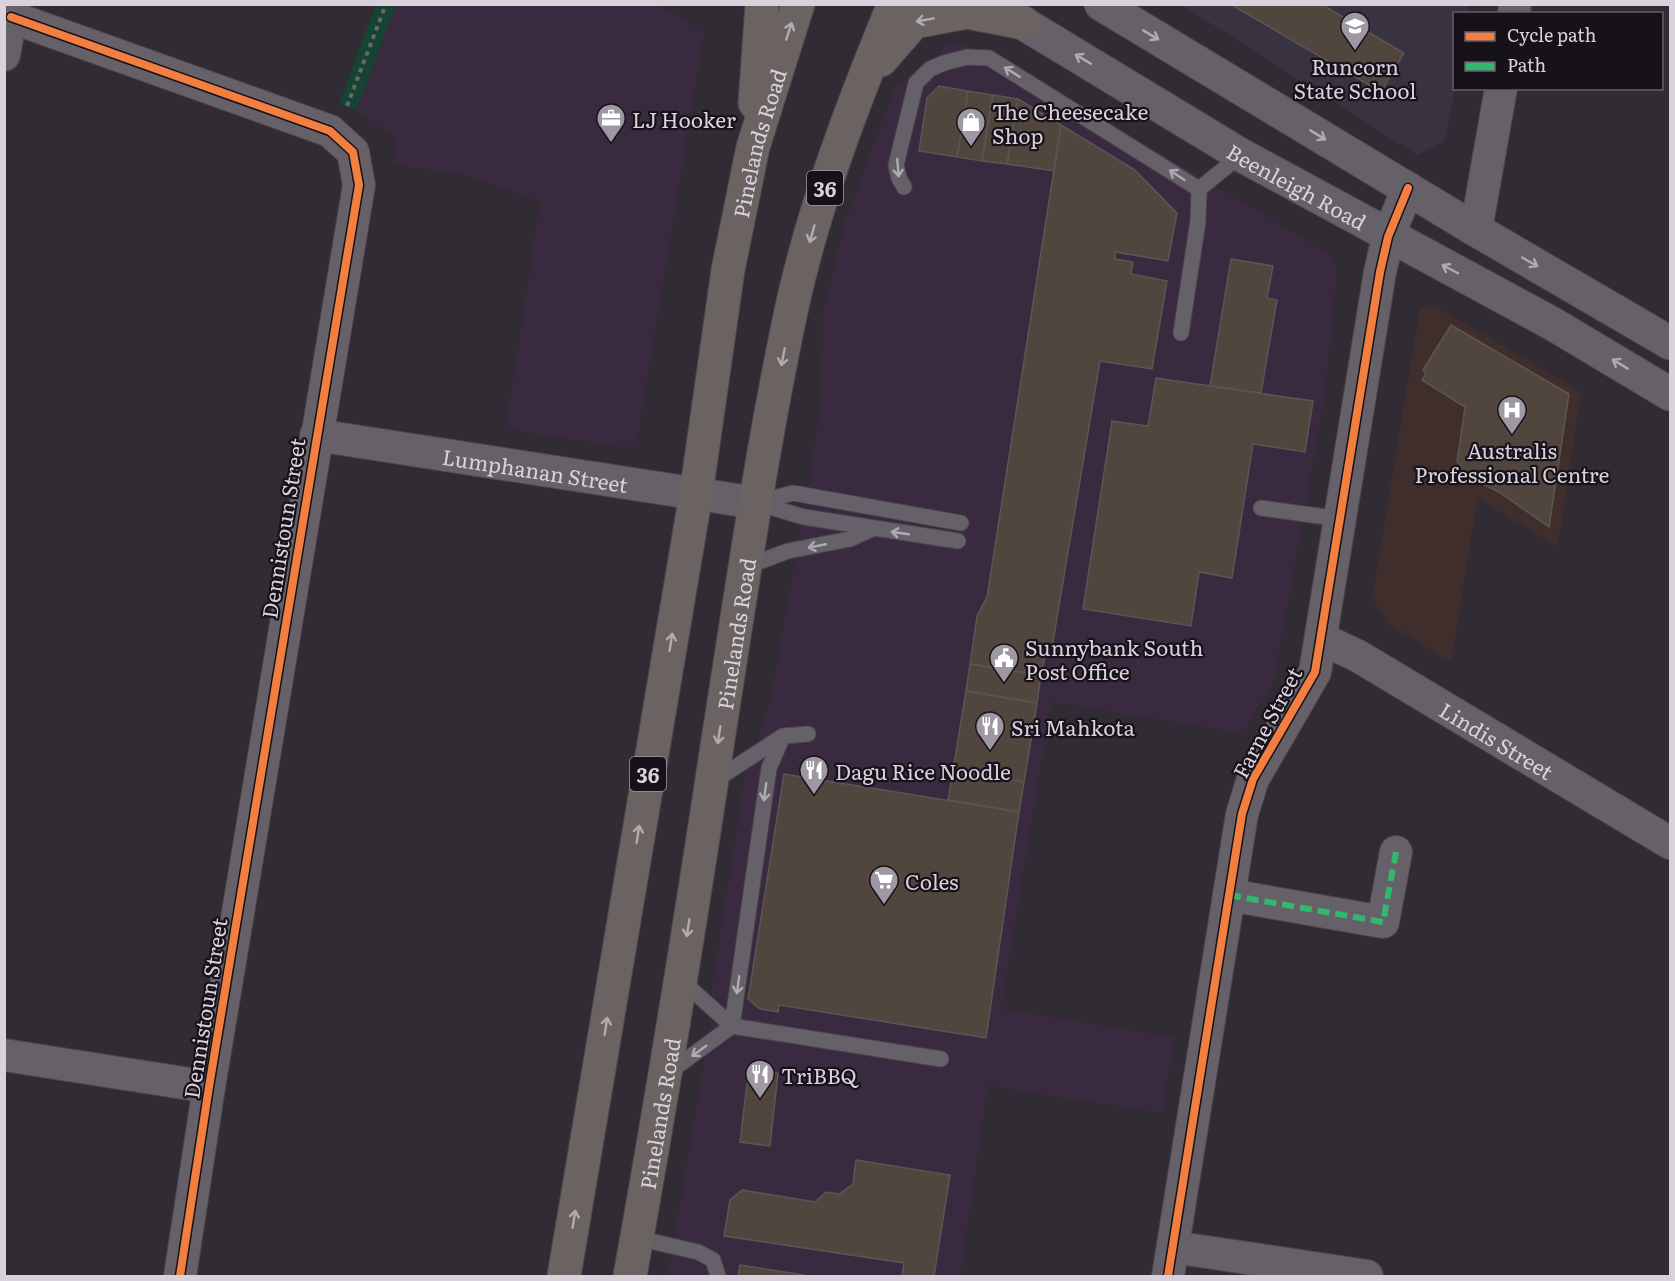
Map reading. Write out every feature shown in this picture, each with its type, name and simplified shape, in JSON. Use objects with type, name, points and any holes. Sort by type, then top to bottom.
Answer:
[{"type":"main road","points":[[753,147],[756,63],[762,4]]},
{"type":"main road","name":"Pinelands Road","points":[[564,1276],[696,494],[728,270],[753,147],[798,4]]},
{"type":"main road","name":"Pinelands Road","points":[[630,1276],[665,1075],[745,567],[794,299],[826,183],[863,79],[894,4]]},
{"type":"main road","name":"Beenleigh Road","points":[[992,4],[1241,155],[1388,237],[1553,324],[1671,393]]},
{"type":"main road","points":[[1101,4],[1476,230],[1671,343]]},
{"type":"main road","points":[[863,79],[914,22],[967,12],[1024,23]]},
{"type":"street","points":[[4,55],[12,11]]},
{"type":"street","name":"Dennistoun Street","points":[[12,11],[330,131],[353,152],[359,185],[209,1087],[180,1276]]},
{"type":"street","points":[[1476,230],[1501,90]]},
{"type":"street","name":"Farne Street","points":[[1170,1262],[1242,814],[1253,779],[1315,672],[1388,237],[1408,188]]},
{"type":"street","name":"Lumphanan Street","points":[[316,435],[756,503]]},
{"type":"street","name":"Lindis Street","points":[[1322,639],[1358,656],[1671,843]]},
{"type":"street","points":[[1229,895],[1383,922],[1396,852]]},
{"type":"street","points":[[4,1055],[209,1087]]},
{"type":"street","points":[[1170,1262],[1367,1276]]},
{"type":"lane","points":[[904,188],[896,165],[916,83],[930,69],[968,57],[989,58],[1199,189]]},
{"type":"lane","points":[[1181,333],[1198,221],[1199,189],[1241,155]]},
{"type":"lane","points":[[756,503],[793,493],[961,523]]},
{"type":"lane","points":[[756,503],[790,515],[958,541]]},
{"type":"lane","points":[[1261,508],[1341,519]]},
{"type":"lane","points":[[745,567],[788,551],[850,539],[872,529]]},
{"type":"lane","points":[[712,783],[783,736],[808,734]]},
{"type":"lane","points":[[665,1075],[732,1026],[769,768],[783,736]]},
{"type":"lane","points":[[680,979],[732,1026],[941,1059]]},
{"type":"lane","points":[[637,1238],[698,1252],[713,1260],[718,1276]]},
{"type":"path","points":[[345,113],[386,4]]},
{"type":"shaded area","points":[[396,5],[659,5],[704,32],[637,442],[625,448],[506,429],[540,202],[466,175],[393,165],[394,138],[356,110]]},
{"type":"shaded area","name":"Runcorn State School","points":[[1182,5],[1469,5],[1468,12],[1453,12],[1453,90],[1455,90],[1445,141],[1417,155]]},
{"type":"shaded area","points":[[950,43],[990,51],[1327,253],[1335,264],[1337,274],[1325,394],[1274,681],[1243,733],[1051,702],[1001,1009],[1174,1037],[1162,1113],[988,1086],[960,1276],[668,1276],[706,1052],[710,1001],[746,769],[770,704],[809,480],[821,402],[823,315],[844,225],[895,87]]},
{"type":"shaded area","points":[[1437,307],[1581,392],[1558,547],[1478,498],[1451,662],[1388,624],[1372,598],[1420,308]]},
{"type":"green space","points":[[376,4],[396,5],[356,110],[339,104]]},
{"type":"building","points":[[1230,4],[1321,4],[1404,53],[1381,92]]},
{"type":"building","points":[[939,86],[968,91],[957,157],[919,151],[927,98]]},
{"type":"building","points":[[968,91],[993,95],[982,161],[957,157]]},
{"type":"building","points":[[993,95],[1018,99],[1007,164],[982,161]]},
{"type":"building","points":[[1018,99],[1061,125],[1054,171],[1007,164]]},
{"type":"building","points":[[1061,125],[1135,170],[1177,213],[1168,261],[1115,252],[1115,259],[1133,262],[1131,274],[1167,281],[1152,369],[1100,361],[1052,648],[1047,648],[1041,675],[970,664],[977,616],[987,597]]},
{"type":"building","points":[[1231,259],[1273,266],[1267,298],[1277,300],[1261,393],[1210,386]]},
{"type":"building","name":"Australis Professional Centre","points":[[1451,325],[1569,394],[1549,527],[1499,492],[1459,472],[1460,464],[1457,462],[1465,407],[1422,380],[1426,373],[1423,370]]},
{"type":"building","points":[[1156,378],[1313,401],[1305,452],[1253,444],[1232,578],[1199,572],[1191,626],[1083,609],[1112,421],[1148,426]]},
{"type":"building","name":"Sunnybank South Post Office","points":[[970,664],[1041,675],[1037,703],[966,691]]},
{"type":"building","points":[[966,691],[1037,703],[1024,782],[953,770]]},
{"type":"building","points":[[953,770],[1024,782],[1019,812],[948,800]]},
{"type":"building","name":"Coles","points":[[784,774],[1019,812],[986,1038],[779,1005],[778,1012],[760,1009],[748,999]]},
{"type":"building","name":"TriBBQ","points":[[760,1070],[778,1073],[770,1146],[740,1142],[747,1084]]},
{"type":"building","points":[[856,1160],[950,1175],[934,1276],[902,1276],[904,1263],[724,1236],[730,1200],[742,1190],[815,1202],[826,1192],[839,1194],[853,1184]]},
{"type":"building","points":[[740,1265],[803,1275],[803,1276],[738,1276]]},
{"type":"marked path","points":[[1229,895],[1383,922],[1396,852]]},
{"type":"cycle path","points":[[11,17],[330,131],[353,152],[359,185],[209,1087],[180,1276]]},
{"type":"cycle path","points":[[1168,1276],[1242,814],[1253,779],[1315,672],[1380,272],[1388,237],[1408,188]]},
{"type":"place","name":"Runcorn State School","points":[[1355,52]]},
{"type":"place","name":"LJ Hooker","points":[[611,144]]},
{"type":"place","name":"The Cheesecake Shop","points":[[971,148]]},
{"type":"place","name":"Australis Professional Centre","points":[[1512,436]]},
{"type":"place","name":"Sunnybank South Post Office","points":[[1004,684]]},
{"type":"place","name":"Sri Mahkota","points":[[990,752]]},
{"type":"place","name":"Dagu Rice Noodle","points":[[814,796]]},
{"type":"place","name":"Coles","points":[[884,906]]},
{"type":"place","name":"TriBBQ","points":[[760,1100]]}]
